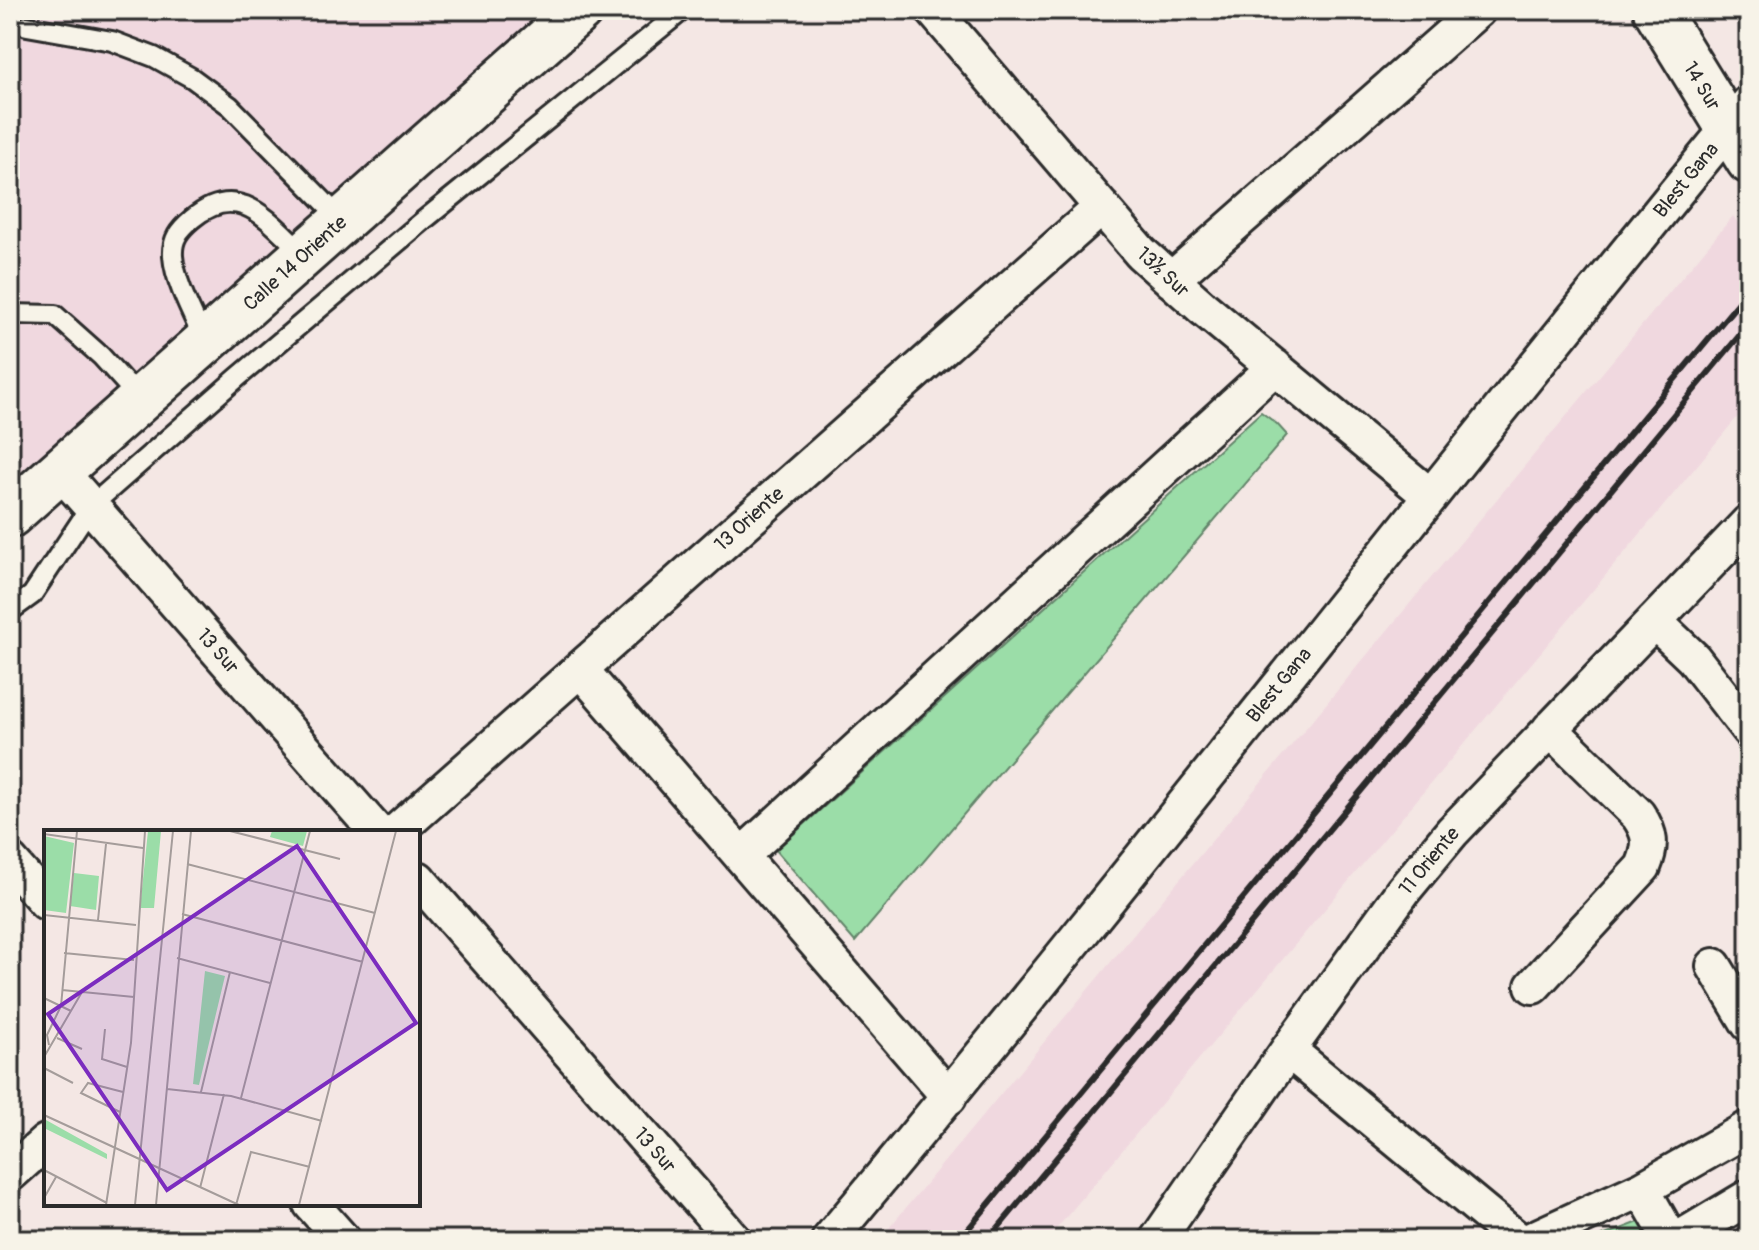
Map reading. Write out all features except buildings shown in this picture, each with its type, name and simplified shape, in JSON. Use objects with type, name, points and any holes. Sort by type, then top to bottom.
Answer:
[{"type":"main road","name":"Calle 14 Oriente","points":[[10,515],[580,10]]},
{"type":"main road","name":"14 Sur","points":[[1656,10],[1742,131]]},
{"type":"street","name":"13½ Sur","points":[[933,10],[1141,253],[1430,496]]},
{"type":"street","points":[[1171,280],[1478,10]]},
{"type":"street","name":"Blest Gana","points":[[829,1240],[949,1097],[1430,496],[1742,131]]},
{"type":"street","name":"13 Oriente","points":[[398,830],[1102,207]]},
{"type":"street","points":[[741,856],[1275,367]]},
{"type":"street","name":"13 Sur","points":[[60,471],[375,830]]},
{"type":"street","name":"11 Oriente","points":[[1168,1236],[1288,1050],[1403,891],[1452,832],[1654,621],[1744,540]]},
{"type":"street","points":[[1654,621],[1693,658],[1749,730]]},
{"type":"street","points":[[580,669],[949,1097]]},
{"type":"street","points":[[1533,986],[1643,867],[1649,853],[1649,838],[1638,815],[1550,729]]},
{"type":"street","points":[[10,861],[44,900]]},
{"type":"street","name":"13 Sur","points":[[420,881],[734,1240]]},
{"type":"street","points":[[1714,966],[1749,1024]]},
{"type":"street","points":[[1288,1050],[1518,1240]]},
{"type":"street","points":[[1531,1240],[1642,1189],[1749,1128]]},
{"type":"street","points":[[10,1174],[44,1144]]},
{"type":"street","points":[[1642,1189],[1671,1240]]},
{"type":"street","points":[[1677,1240],[1749,1197]]},
{"type":"street","points":[[313,1206],[343,1240]]},
{"type":"lane","points":[[10,611],[32,595],[91,506],[424,220],[683,10]]},
{"type":"lane","points":[[27,26],[112,41],[154,57],[192,78],[230,106],[342,220]]},
{"type":"lane","points":[[205,342],[173,259],[174,241],[182,227],[202,211],[218,204],[235,203],[251,207],[304,254]]},
{"type":"lane","points":[[10,314],[55,315],[101,356],[140,399]]},
{"type":"shaded area","points":[[10,10],[557,10],[10,495]]},
{"type":"shaded area","points":[[1733,216],[1749,238],[1749,403],[1631,545],[1047,1240],[879,1240]]},
{"type":"green space","points":[[1261,412],[1287,435],[855,942],[776,850]]},
{"type":"green space","points":[[1652,1217],[1661,1240],[1592,1240]]},
{"type":"railway","points":[[959,1240],[1749,290]]},
{"type":"railway","points":[[988,1240],[1749,324]]}]
